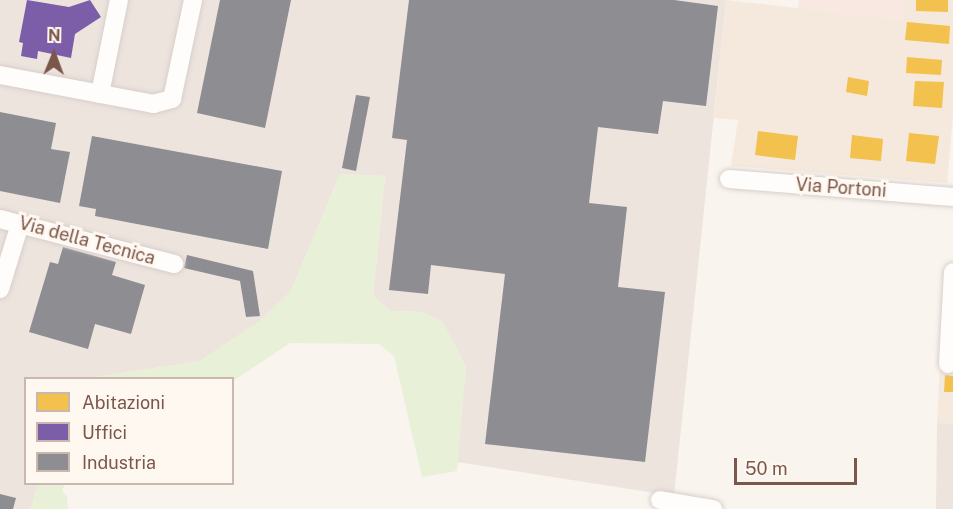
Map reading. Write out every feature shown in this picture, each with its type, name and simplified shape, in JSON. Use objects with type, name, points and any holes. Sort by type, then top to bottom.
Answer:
[{"type":"street","points":[[100,94],[119,0]]},
{"type":"street","points":[[0,75],[153,104],[172,99],[194,0]]},
{"type":"street","name":"Via Portoni","points":[[729,179],[953,197]]},
{"type":"street","name":"Via della Tecnica","points":[[0,219],[174,264]]},
{"type":"street","points":[[0,289],[20,224]]},
{"type":"street","points":[[950,363],[953,272]]},
{"type":"street","points":[[660,500],[713,509]]},
{"type":"shaded area","points":[[0,0],[726,0],[674,496],[457,462],[466,366],[423,312],[390,311],[373,296],[385,176],[340,174],[291,291],[260,321],[200,361],[96,377],[24,377],[24,485],[38,485],[31,509],[0,509]]},
{"type":"shaded area","points":[[726,0],[903,20],[904,0],[953,0],[953,116],[947,183],[731,166],[738,120],[714,118]]},
{"type":"shaded area","points":[[799,0],[904,0],[904,20],[798,9]]},
{"type":"shaded area","points":[[953,362],[953,424],[937,423],[940,365]]},
{"type":"shaded area","points":[[937,423],[953,424],[953,509],[936,509]]},
{"type":"green space","points":[[340,174],[385,176],[373,296],[390,311],[423,312],[443,322],[466,366],[457,471],[422,477],[394,356],[379,344],[290,343],[234,380],[234,377],[96,377],[200,361],[260,321],[291,291]]},
{"type":"green space","points":[[38,485],[65,485],[62,491],[67,496],[68,509],[31,509]]},
{"type":"building: Abitazioni","points":[[916,0],[948,0],[948,12],[916,11]]},
{"type":"building: Abitazioni","points":[[907,22],[950,26],[949,44],[905,40]]},
{"type":"building: Abitazioni","points":[[907,57],[942,60],[941,75],[906,73]]},
{"type":"building: Abitazioni","points":[[848,77],[869,81],[867,96],[846,92]]},
{"type":"building: Abitazioni","points":[[915,81],[944,82],[942,108],[913,106]]},
{"type":"building: Abitazioni","points":[[758,131],[798,136],[795,160],[755,155]]},
{"type":"building: Abitazioni","points":[[909,133],[939,136],[935,164],[906,161]]},
{"type":"building: Abitazioni","points":[[852,135],[883,139],[881,161],[850,158]]},
{"type":"building: Abitazioni","points":[[945,375],[953,376],[953,392],[944,392]]},
{"type":"building: Uffici","points":[[27,0],[69,7],[90,0],[101,17],[75,34],[71,58],[38,51],[37,59],[21,56],[23,43],[19,42]]},
{"type":"building: Industria","points":[[220,0],[291,0],[265,128],[197,113]]},
{"type":"building: Industria","points":[[409,0],[674,0],[718,6],[706,106],[663,101],[658,134],[598,127],[589,203],[627,207],[618,287],[665,292],[645,462],[485,444],[505,274],[431,265],[428,294],[389,290],[407,140],[392,138]]},
{"type":"building: Industria","points":[[356,95],[370,97],[356,171],[342,168]]},
{"type":"building: Industria","points":[[0,112],[56,123],[51,149],[70,152],[60,203],[0,191]]},
{"type":"building: Industria","points":[[92,136],[282,171],[268,249],[95,216],[96,209],[79,206]]},
{"type":"building: Industria","points":[[63,247],[116,262],[112,275],[145,285],[131,334],[95,324],[88,349],[29,332],[50,262],[58,264]]},
{"type":"building: Industria","points":[[187,255],[253,271],[260,316],[246,317],[240,281],[184,268]]},
{"type":"building: Industria","points":[[0,494],[16,498],[13,509],[0,509]]}]
